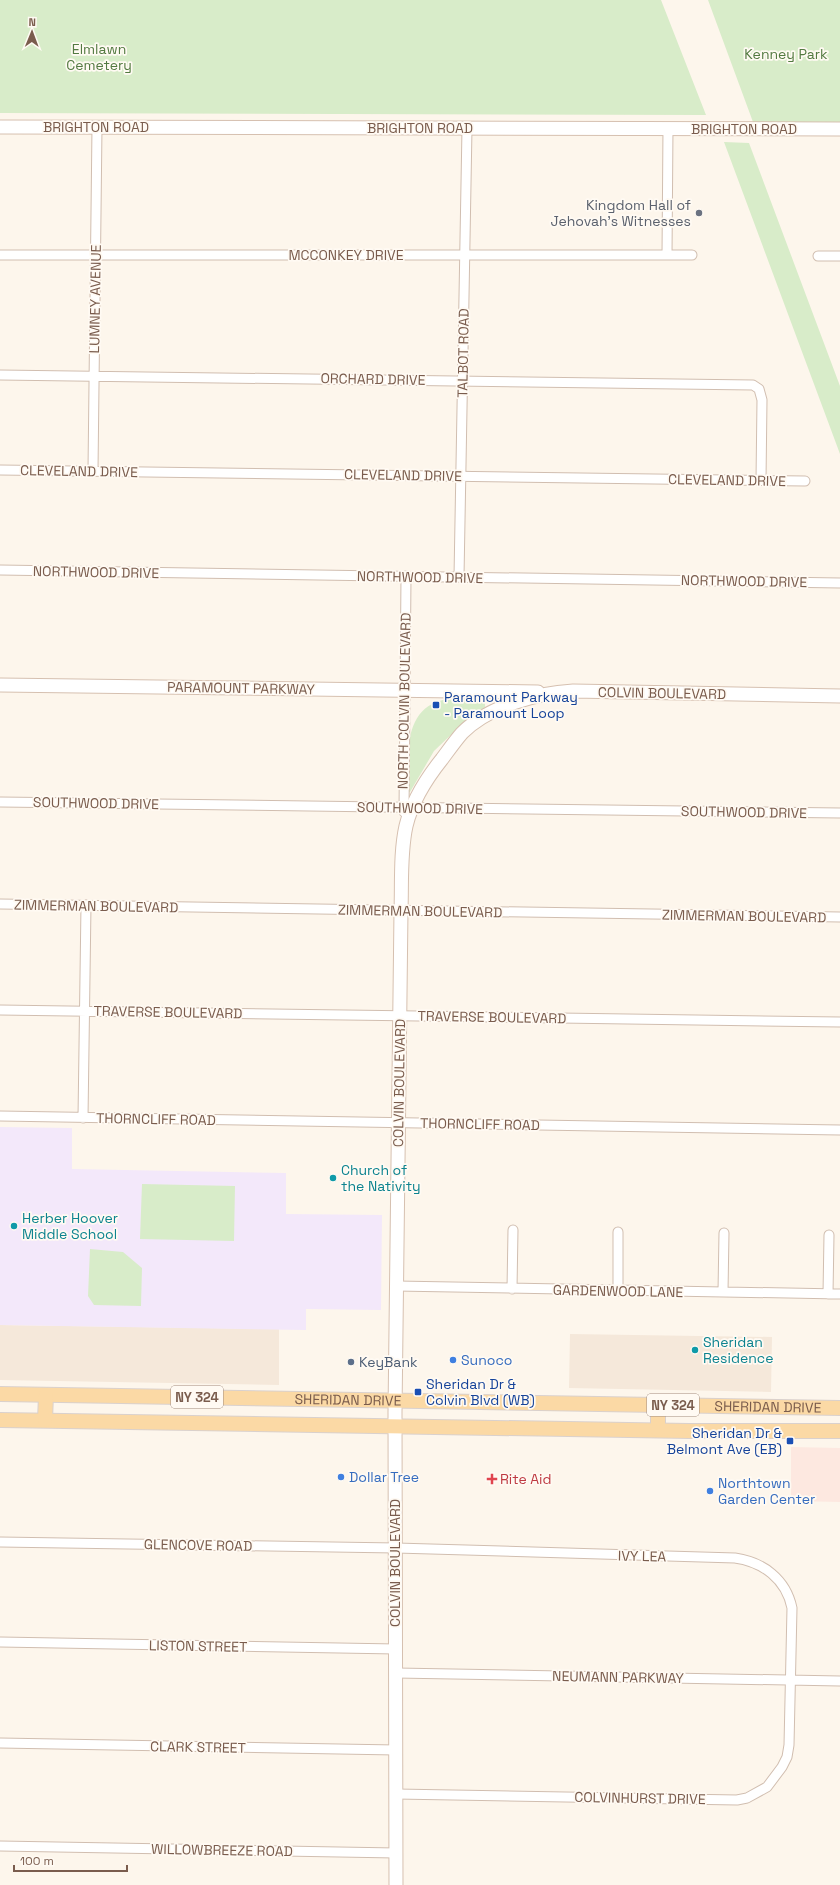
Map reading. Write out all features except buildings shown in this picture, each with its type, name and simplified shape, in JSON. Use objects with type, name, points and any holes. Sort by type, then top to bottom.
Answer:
[{"type":"main road","name":"SHERIDAN DRIVE","points":[[0,1394],[840,1408]]},
{"type":"main road","points":[[45,1420],[46,1395]]},
{"type":"main road","points":[[658,1405],[658,1430]]},
{"type":"main road","name":"SHERIDAN DRIVE","points":[[0,1420],[658,1430],[840,1431]]},
{"type":"street","name":"BRIGHTON ROAD","points":[[0,127],[840,129]]},
{"type":"street","name":"LUMNEY AVENUE","points":[[93,471],[97,128]]},
{"type":"street","name":"TALBOT ROAD","points":[[459,577],[467,128]]},
{"type":"street","points":[[667,255],[668,128]]},
{"type":"street","name":"MCCONKEY DRIVE","points":[[0,255],[692,255]]},
{"type":"street","points":[[818,256],[840,256]]},
{"type":"street","name":"ORCHARD DRIVE","points":[[0,375],[462,380],[756,386],[761,394],[761,480]]},
{"type":"street","name":"CLEVELAND DRIVE","points":[[0,470],[460,475],[805,481]]},
{"type":"street","name":"NORTHWOOD DRIVE","points":[[0,570],[840,583]]},
{"type":"street","name":"NORTH COLVIN BOULEVARD","points":[[406,576],[404,690],[408,808]]},
{"type":"street","name":"PARAMOUNT PARKWAY","points":[[0,685],[556,692]]},
{"type":"street","points":[[483,691],[489,694],[492,700],[492,712]]},
{"type":"street","name":"COLVIN BOULEVARD","points":[[396,1885],[396,1286],[401,910],[403,848],[408,808],[426,780],[463,733],[492,712],[535,696],[556,692],[581,691],[840,696]]},
{"type":"street","name":"SOUTHWOOD DRIVE","points":[[0,802],[840,813]]},
{"type":"street","name":"ZIMMERMAN BOULEVARD","points":[[0,904],[840,917]]},
{"type":"street","points":[[84,1118],[86,905]]},
{"type":"street","name":"TRAVERSE BOULEVARD","points":[[0,1010],[840,1022]]},
{"type":"street","name":"THORNCLIFF ROAD","points":[[0,1116],[840,1130]]},
{"type":"street","points":[[512,1289],[513,1230]]},
{"type":"street","points":[[618,1232],[618,1291]]},
{"type":"street","points":[[723,1292],[724,1233]]},
{"type":"street","points":[[828,1294],[829,1235]]},
{"type":"street","name":"GARDENWOOD LANE","points":[[396,1286],[840,1294]]},
{"type":"street","name":"GLENCOVE ROAD","points":[[0,1542],[396,1548]]},
{"type":"street","name":"IVY LEA","points":[[396,1548],[746,1559],[765,1568],[774,1575],[786,1590],[790,1599],[792,1608],[790,1680]]},
{"type":"street","name":"LISTON STREET","points":[[0,1642],[396,1649]]},
{"type":"street","name":"NEUMANN PARKWAY","points":[[396,1673],[840,1681]]},
{"type":"street","name":"COLVINHURST DRIVE","points":[[396,1794],[737,1800],[747,1798],[767,1787],[774,1779],[787,1756],[789,1745],[790,1680]]},
{"type":"street","name":"CLARK STREET","points":[[0,1744],[396,1750]]},
{"type":"street","name":"WILLOWBREEZE ROAD","points":[[0,1846],[396,1853]]},
{"type":"shaded area","points":[[0,1127],[72,1128],[72,1169],[286,1173],[286,1214],[382,1215],[381,1310],[306,1309],[306,1330],[0,1325]]},
{"type":"shaded area","points":[[0,1325],[279,1329],[279,1385],[0,1380]]},
{"type":"shaded area","name":"Sheridan Residence","points":[[570,1334],[772,1337],[771,1392],[569,1388]]},
{"type":"shaded area","points":[[791,1447],[840,1448],[840,1502],[791,1501]]},
{"type":"green space","name":"Elmlawn Cemetery","points":[[0,0],[661,0],[706,115],[0,113]]},
{"type":"green space","name":"Kenney Park","points":[[708,0],[840,0],[840,122],[753,122]]},
{"type":"green space","points":[[724,142],[749,143],[840,386],[840,454]]},
{"type":"green space","points":[[450,698],[482,699],[485,701],[485,707],[456,730],[434,751],[410,792],[408,792],[408,756],[411,731],[422,711],[438,701]]},
{"type":"green space","points":[[142,1184],[235,1186],[234,1241],[140,1239]]},
{"type":"green space","points":[[90,1249],[123,1252],[142,1268],[141,1306],[94,1305],[88,1296]]},
{"type":"place","name":"Kingdom Hall of Jehovah’s Witnesses","points":[[699,213]]},
{"type":"place","name":"Paramount Parkway - Paramount Loop","points":[[436,705]]},
{"type":"place","name":"Church of the Nativity","points":[[333,1178]]},
{"type":"place","name":"Herber Hoover Middle School","points":[[14,1226]]},
{"type":"place","name":"Sheridan Residence","points":[[695,1350]]},
{"type":"place","name":"Sunoco","points":[[453,1360]]},
{"type":"place","name":"KeyBank","points":[[351,1362]]},
{"type":"place","name":"Sheridan Dr & Colvin Blvd (WB)","points":[[418,1392]]},
{"type":"place","name":"Sheridan Dr & Belmont Ave (EB)","points":[[790,1441]]},
{"type":"place","name":"Dollar Tree","points":[[341,1477]]},
{"type":"place","name":"Rite Aid","points":[[492,1479]]},
{"type":"place","name":"Northtown Garden Center","points":[[710,1491]]}]
